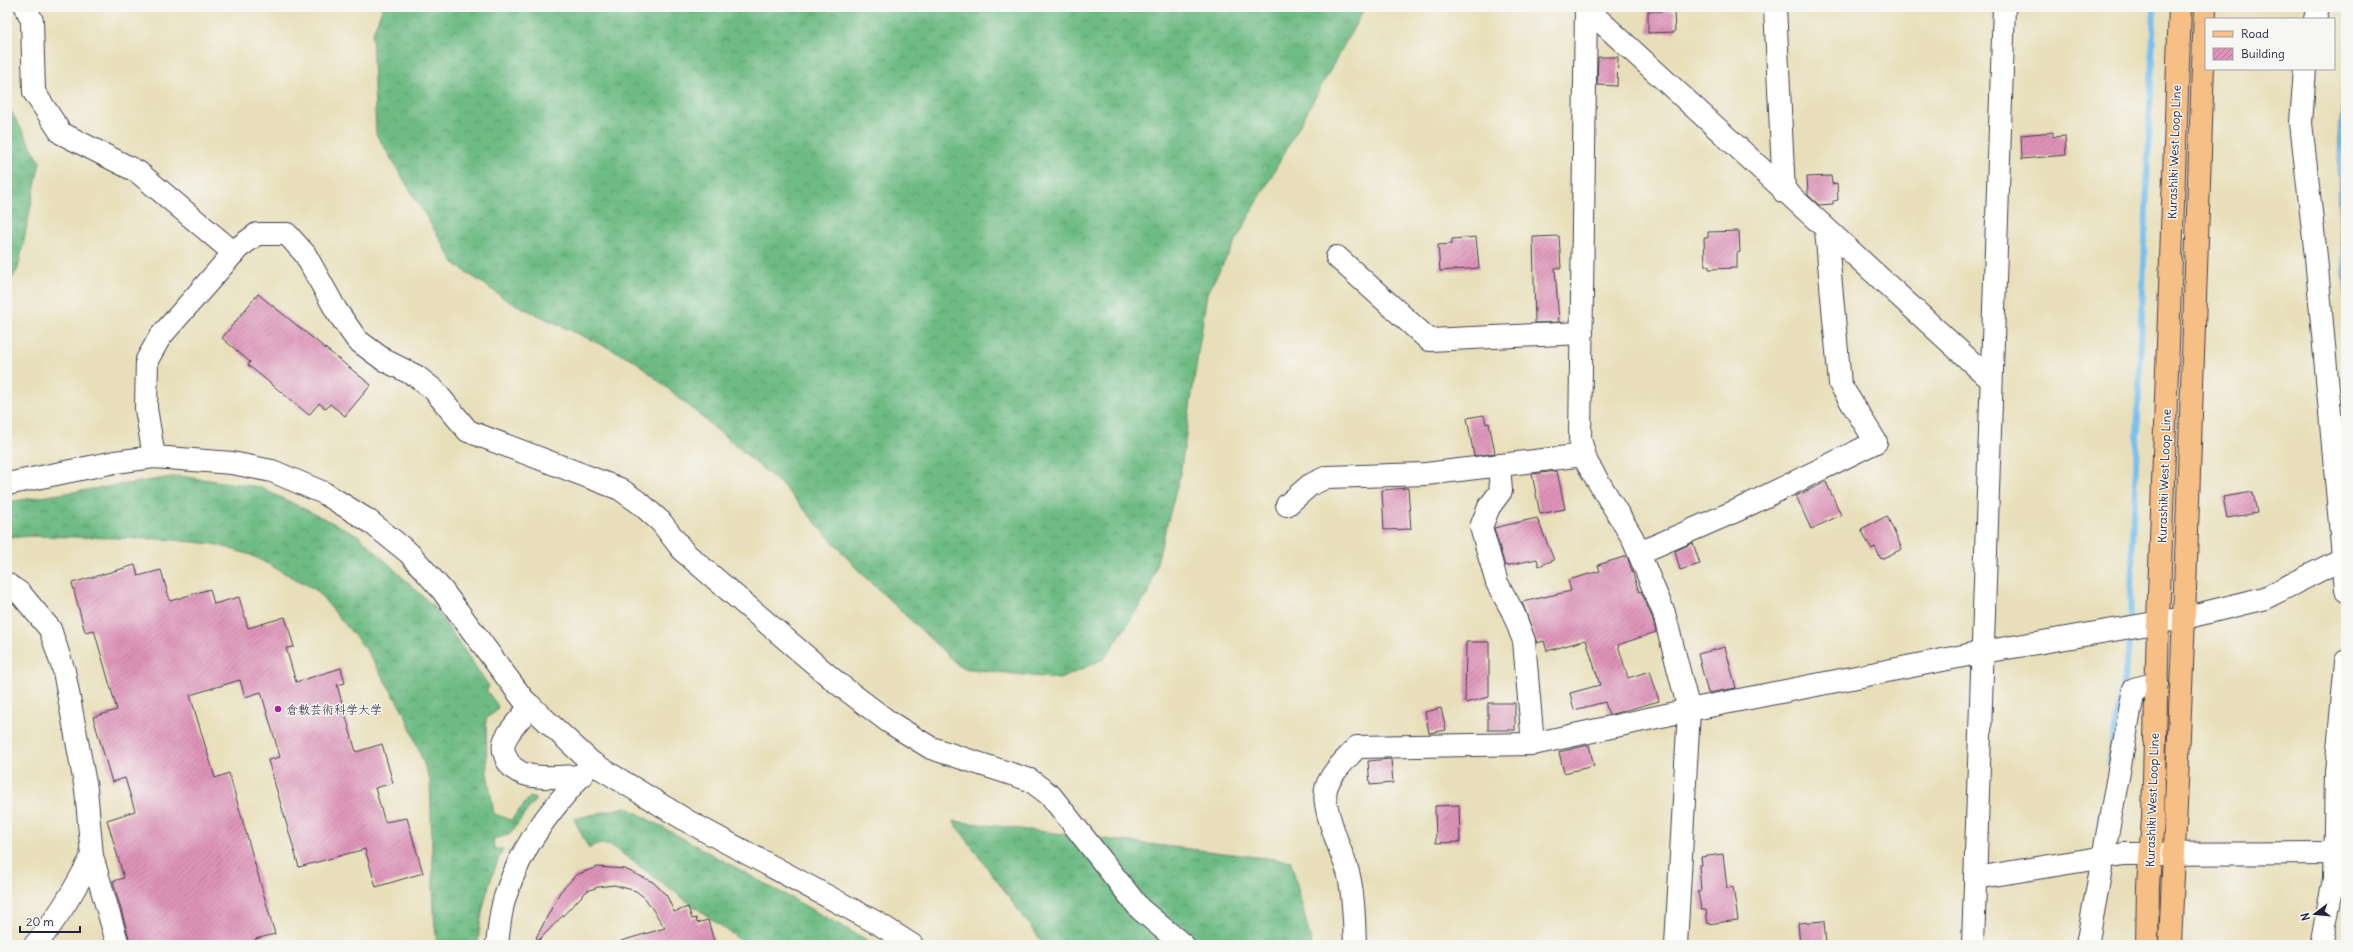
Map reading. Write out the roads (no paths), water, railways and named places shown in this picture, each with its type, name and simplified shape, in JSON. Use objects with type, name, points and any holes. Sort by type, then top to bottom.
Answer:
[{"type":"main road","name":"Kurashiki West Loop Line","points":[[2147,945],[2180,7]]},
{"type":"main road","name":"Kurashiki West Loop Line","points":[[2170,945],[2184,618],[2205,7]]},
{"type":"street","points":[[26,7],[32,22],[34,92],[61,133],[138,172],[234,253]]},
{"type":"street","points":[[1774,7],[1784,192]]},
{"type":"street","points":[[1973,945],[2004,7]]},
{"type":"street","points":[[2315,18],[2318,7]]},
{"type":"street","points":[[1586,8],[1784,192],[1992,380]]},
{"type":"street","points":[[1586,8],[1580,439],[1587,463],[1632,538],[1664,613],[1689,710],[1676,945]]},
{"type":"street","points":[[2305,70],[2301,123],[2317,265],[2346,590]]},
{"type":"street","points":[[1639,553],[1738,510],[1876,442],[1840,384],[1826,230]]},
{"type":"street","points":[[154,457],[146,408],[146,360],[160,337],[234,253],[257,234],[287,234],[305,254],[336,310],[357,340],[384,360],[416,376],[434,390],[468,431],[620,489],[641,504],[661,522],[684,552],[836,682],[889,722],[931,748],[1030,780],[1051,796],[1140,909],[1183,945]]},
{"type":"street","points":[[1337,257],[1429,340],[1582,333]]},
{"type":"street","points":[[1287,505],[1310,485],[1327,477],[1426,474],[1584,455]]},
{"type":"street","points":[[7,484],[115,462],[154,457],[232,464],[272,471],[324,493],[369,521],[409,553],[442,590],[523,699],[587,769],[879,924],[912,945]]},
{"type":"street","points":[[1499,465],[1501,491],[1489,507],[1481,528],[1497,583],[1513,612],[1524,642],[1533,744]]},
{"type":"street","points":[[1355,945],[1353,901],[1348,872],[1328,815],[1326,789],[1337,770],[1357,747],[1533,744],[1689,710],[1983,652],[2184,618],[2265,598],[2344,558]]},
{"type":"street","points":[[7,584],[20,593],[50,629],[64,671],[86,789],[92,856],[118,945]]},
{"type":"street","points":[[2321,945],[2340,853],[2336,772],[2346,661]]},
{"type":"street","points":[[2087,945],[2134,689],[2156,683]]},
{"type":"street","points":[[531,706],[506,738],[503,751],[508,765],[521,774],[536,776],[587,769]]},
{"type":"street","points":[[497,945],[505,898],[526,847],[558,802],[587,769]]},
{"type":"street","points":[[1975,878],[2104,858],[2151,853],[2340,853]]},
{"type":"street","points":[[35,945],[48,930],[76,889],[92,856]]},
{"type":"water","points":[[2346,69],[2346,305],[2339,217],[2338,158],[2342,99]]},
{"type":"waterway","points":[[2109,763],[2131,638],[2130,618],[2154,7]]},
{"type":"place","name":"倉敷芸術科学大学","points":[[278,709]]}]
